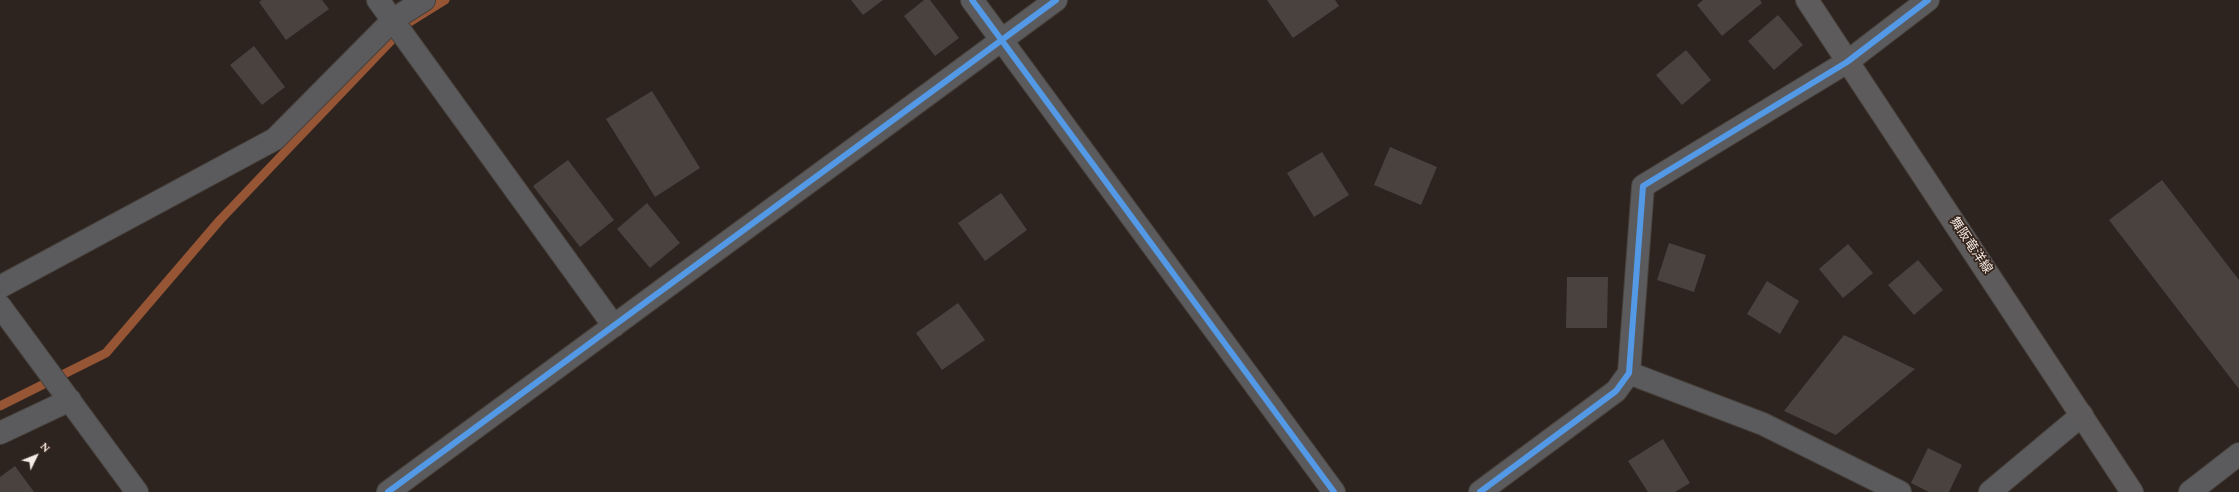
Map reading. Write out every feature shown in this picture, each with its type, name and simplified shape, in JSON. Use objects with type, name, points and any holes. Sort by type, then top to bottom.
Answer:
[{"type":"main road","name":"舞阪竜洋線","points":[[1807,0],[2132,492]]},
{"type":"street","points":[[378,0],[394,19],[614,326]]},
{"type":"street","points":[[0,287],[275,139],[394,19],[424,0]]},
{"type":"street","points":[[972,0],[1334,492]]},
{"type":"street","points":[[388,492],[1056,0]]},
{"type":"street","points":[[1480,492],[1616,391],[1629,374],[1643,186],[1847,62],[1928,0]]},
{"type":"street","points":[[0,306],[137,492]]},
{"type":"street","points":[[1629,374],[1763,424],[1900,492]]},
{"type":"street","points":[[0,433],[65,395]]},
{"type":"street","points":[[1990,492],[2082,415]]},
{"type":"street","points":[[2190,492],[2239,454]]},
{"type":"building","points":[[262,0],[322,0],[329,9],[286,40],[259,2]]},
{"type":"building","points":[[851,0],[883,0],[863,15]]},
{"type":"building","points":[[924,0],[930,0],[959,38],[935,56],[904,16]]},
{"type":"building","points":[[1267,0],[1335,0],[1339,6],[1293,38]]},
{"type":"building","points":[[1703,0],[1760,0],[1762,3],[1722,36],[1697,5]]},
{"type":"building","points":[[1778,15],[1803,45],[1774,70],[1748,41]]},
{"type":"building","points":[[254,46],[285,87],[262,105],[230,65]]},
{"type":"building","points":[[1686,50],[1711,80],[1682,105],[1656,75]]},
{"type":"building","points":[[652,91],[700,168],[655,197],[606,119]]},
{"type":"building","points":[[1390,147],[1437,167],[1421,205],[1374,185]]},
{"type":"building","points":[[1322,152],[1349,195],[1314,217],[1287,173]]},
{"type":"building","points":[[568,160],[614,220],[580,247],[533,186]]},
{"type":"building","points":[[2162,180],[2239,280],[2239,389],[2109,220]]},
{"type":"building","points":[[1001,193],[1027,230],[985,261],[958,223]]},
{"type":"building","points":[[647,203],[680,243],[650,268],[617,229]]},
{"type":"building","points":[[1669,243],[1706,255],[1694,292],[1657,280]]},
{"type":"building","points":[[1848,244],[1873,273],[1843,298],[1819,269]]},
{"type":"building","points":[[1918,260],[1943,290],[1914,315],[1888,285]]},
{"type":"building","points":[[1567,277],[1608,277],[1607,328],[1566,328]]},
{"type":"building","points":[[1767,281],[1799,301],[1780,334],[1747,314]]},
{"type":"building","points":[[958,303],[985,340],[942,370],[916,333]]},
{"type":"building","points":[[1844,335],[1915,369],[1836,435],[1784,411]]},
{"type":"building","points":[[1663,439],[1690,483],[1675,492],[1648,492],[1628,461]]},
{"type":"building","points":[[1928,448],[1962,465],[1949,492],[1929,492],[1911,483]]},
{"type":"building","points":[[15,466],[34,492],[0,492],[0,477]]},
{"type":"waterway","points":[[0,406],[106,353],[220,220],[408,23],[445,0]]},
{"type":"cycle path","points":[[972,0],[1334,492]]},
{"type":"cycle path","points":[[388,492],[1056,0]]},
{"type":"cycle path","points":[[1480,492],[1616,391],[1629,373],[1643,186],[1847,62],[1928,0]]}]
